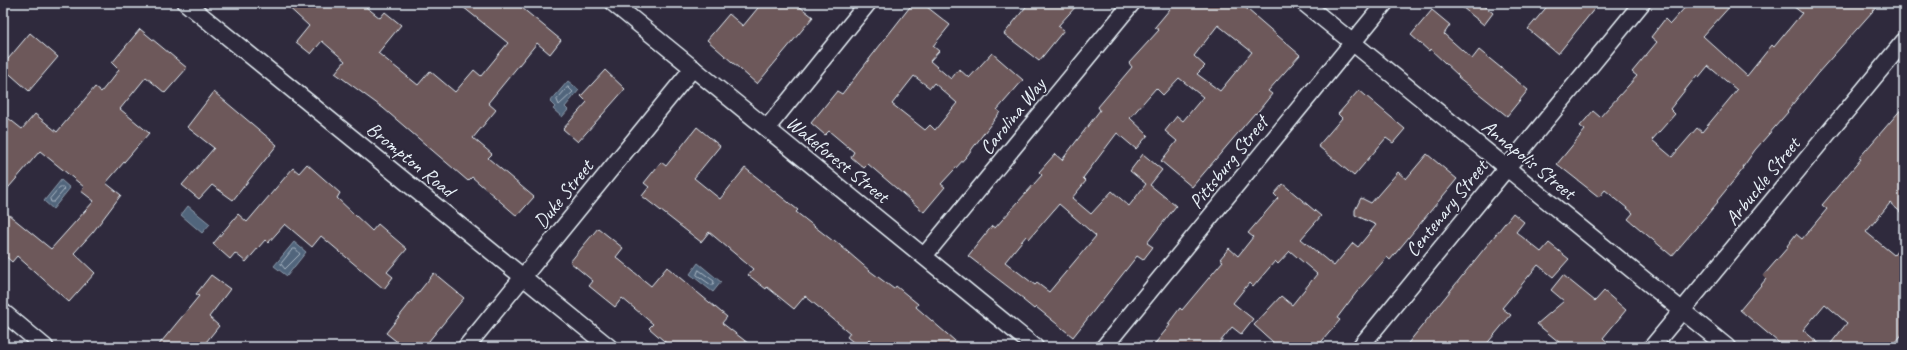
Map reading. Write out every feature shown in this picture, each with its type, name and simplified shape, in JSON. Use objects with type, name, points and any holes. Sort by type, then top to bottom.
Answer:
[{"type":"street","name":"Brompton Road","points":[[186,3],[609,347]]},
{"type":"street","name":"Wakeforest Street","points":[[613,3],[1035,347]]},
{"type":"street","points":[[767,128],[868,3]]},
{"type":"street","name":"Carolina Way","points":[[924,256],[1132,3]]},
{"type":"street","name":"Annapolis Street","points":[[1304,3],[1727,347]]},
{"type":"street","name":"Pittsburg Street","points":[[1104,347],[1385,3]]},
{"type":"street","name":"Centenary Street","points":[[1360,347],[1506,167],[1642,3]]},
{"type":"street","name":"Arbuckle Street","points":[[1652,347],[1904,41]]},
{"type":"street","name":"Duke Street","points":[[466,347],[693,68]]},
{"type":"street","points":[[3,312],[45,347]]},
{"type":"water","points":[[568,81],[579,90],[565,107],[568,110],[562,117],[553,109],[555,107],[550,102]]},
{"type":"water","points":[[61,180],[70,188],[53,209],[44,201]]},
{"type":"water","points":[[188,206],[210,224],[202,233],[181,215]]},
{"type":"water","points":[[294,242],[306,252],[287,276],[274,266]]},
{"type":"water","points":[[698,263],[721,282],[713,292],[690,274]]},
{"type":"building","points":[[284,3],[361,3],[380,18],[385,12],[401,25],[378,53],[418,85],[430,71],[455,92],[474,70],[481,76],[508,43],[458,3],[516,3],[561,40],[550,54],[537,43],[488,103],[496,110],[473,138],[492,154],[488,158],[534,197],[517,216],[472,177],[468,181],[383,108],[335,73],[345,61],[322,41],[311,54],[296,42],[309,26]]},
{"type":"building","points":[[762,3],[795,3],[813,17],[757,84],[707,40],[729,14],[743,26]]},
{"type":"building","points":[[913,3],[922,3],[950,25],[933,46],[939,51],[930,61],[951,79],[959,69],[969,78],[992,53],[1023,80],[997,110],[1000,112],[966,157],[941,184],[945,187],[924,212],[868,164],[864,168],[851,157],[854,152],[829,131],[825,135],[811,123],[837,91],[842,94]],"holes":[[[914,76],[930,88],[934,83],[957,103],[935,130],[930,125],[925,130],[892,104]]]},
{"type":"building","points":[[1029,3],[1079,3],[1058,26],[1064,30],[1039,61],[1004,34]]},
{"type":"building","points":[[1175,3],[1240,3],[1300,55],[1268,91],[1272,94],[1256,114],[1255,113],[1192,187],[1161,161],[1177,141],[1165,131],[1177,116],[1183,121],[1203,97],[1179,78],[1163,95],[1156,88],[1130,118],[1148,135],[1136,149],[1117,133],[1083,178],[1086,181],[1072,198],[1091,214],[1112,191],[1129,206],[1146,184],[1130,171],[1143,154],[1162,170],[1150,185],[1176,206],[1147,243],[1153,247],[1143,260],[1137,256],[1073,337],[1036,307],[1034,309],[1023,300],[1024,299],[968,256],[992,226],[995,228],[1042,175],[1039,172],[1055,154],[1062,160],[1100,110],[1098,107],[1132,67],[1129,63],[1159,30],[1155,27]],"holes":[[[1218,25],[1252,52],[1220,91],[1197,74],[1205,66],[1194,56]],[[1059,204],[1096,236],[1049,292],[1037,283],[1035,285],[1005,262],[1026,236],[1029,239]]]},
{"type":"building","points":[[1457,3],[1481,3],[1493,13],[1484,25]]},
{"type":"building","points":[[1550,3],[1599,3],[1558,54],[1528,29]]},
{"type":"building","points":[[1689,3],[1733,3],[1703,36],[1747,76],[1772,45],[1774,47],[1802,13],[1789,3],[1880,3],[1817,74],[1787,111],[1788,112],[1755,150],[1743,167],[1744,168],[1717,201],[1718,202],[1672,256],[1628,219],[1633,213],[1605,190],[1599,197],[1557,164],[1585,130],[1580,126],[1593,111],[1600,117],[1637,76],[1632,72],[1657,42],[1651,37],[1665,19],[1670,24]],"holes":[[[1708,66],[1737,90],[1702,132],[1697,128],[1672,157],[1652,140],[1675,114],[1670,109],[1697,75],[1699,77]]]},
{"type":"building","points":[[1432,10],[1450,25],[1444,34],[1472,59],[1479,50],[1528,90],[1507,116],[1458,77],[1459,76],[1430,49],[1429,51],[1411,35]]},
{"type":"building","points":[[140,29],[187,68],[165,93],[146,77],[120,109],[149,133],[106,183],[121,195],[93,232],[74,253],[95,273],[69,302],[17,256],[12,262],[3,254],[3,210],[51,249],[94,201],[81,191],[84,187],[40,151],[3,194],[3,114],[22,129],[35,114],[57,132],[95,87],[101,92],[119,70],[112,63]]},
{"type":"building","points":[[30,33],[58,57],[29,91],[3,68],[3,65]]},
{"type":"building","points":[[605,70],[625,89],[578,142],[563,129],[587,102],[581,96]]},
{"type":"building","points":[[1359,90],[1405,129],[1393,143],[1386,138],[1354,176],[1318,146],[1342,118],[1338,114]]},
{"type":"building","points":[[214,92],[277,145],[233,200],[212,185],[199,199],[182,185],[214,148],[187,127]]},
{"type":"building","points":[[1904,106],[1904,215],[1890,203],[1866,232],[1894,255],[1904,242],[1904,332],[1892,347],[1828,347],[1847,323],[1825,304],[1803,330],[1823,347],[1784,347],[1740,310],[1766,279],[1763,276],[1788,247],[1787,246],[1796,234],[1802,239],[1827,209],[1822,205],[1861,159],[1859,158]]},
{"type":"building","points":[[697,127],[720,146],[694,178],[720,199],[745,168],[798,210],[796,212],[833,241],[834,240],[870,271],[894,289],[896,286],[918,304],[916,307],[962,347],[879,347],[870,339],[863,347],[859,347],[847,337],[850,333],[805,296],[794,309],[767,287],[766,289],[748,275],[753,269],[709,232],[701,242],[642,196],[649,187],[644,183],[661,162],[666,166]]},
{"type":"building","points":[[1427,154],[1457,179],[1390,260],[1387,257],[1356,293],[1337,318],[1340,320],[1317,347],[1269,347],[1273,342],[1254,325],[1281,296],[1292,305],[1317,274],[1290,251],[1278,264],[1275,261],[1253,287],[1249,283],[1233,303],[1253,319],[1241,334],[1232,327],[1216,347],[1152,347],[1170,325],[1168,324],[1180,308],[1182,310],[1223,261],[1220,259],[1229,248],[1238,256],[1253,237],[1248,233],[1278,198],[1274,194],[1283,184],[1321,216],[1301,239],[1334,266],[1353,243],[1358,247],[1376,225],[1355,215],[1355,210],[1361,198],[1371,203],[1398,172],[1406,179]]},
{"type":"building","points":[[307,164],[340,193],[337,198],[372,231],[378,224],[407,249],[387,272],[393,277],[384,289],[321,236],[312,247],[285,224],[268,243],[265,240],[246,262],[235,253],[230,259],[213,244],[238,214],[247,222],[293,168],[299,173]]},
{"type":"building","points":[[1513,213],[1524,222],[1516,232],[1541,252],[1549,243],[1569,259],[1553,277],[1538,265],[1502,308],[1511,315],[1484,347],[1405,347]]},
{"type":"building","points":[[598,228],[623,248],[616,257],[651,286],[667,267],[727,317],[722,323],[753,347],[671,347],[649,328],[653,324],[622,298],[615,307],[589,286],[593,281],[570,262]]},
{"type":"building","points":[[434,273],[464,298],[424,347],[411,347],[404,342],[401,345],[386,333]]},
{"type":"building","points":[[211,275],[230,289],[209,317],[219,326],[202,347],[157,347],[199,296],[196,294]]},
{"type":"building","points":[[1563,275],[1595,301],[1604,291],[1626,310],[1603,338],[1613,347],[1565,347],[1537,324],[1564,301],[1551,290]]}]
